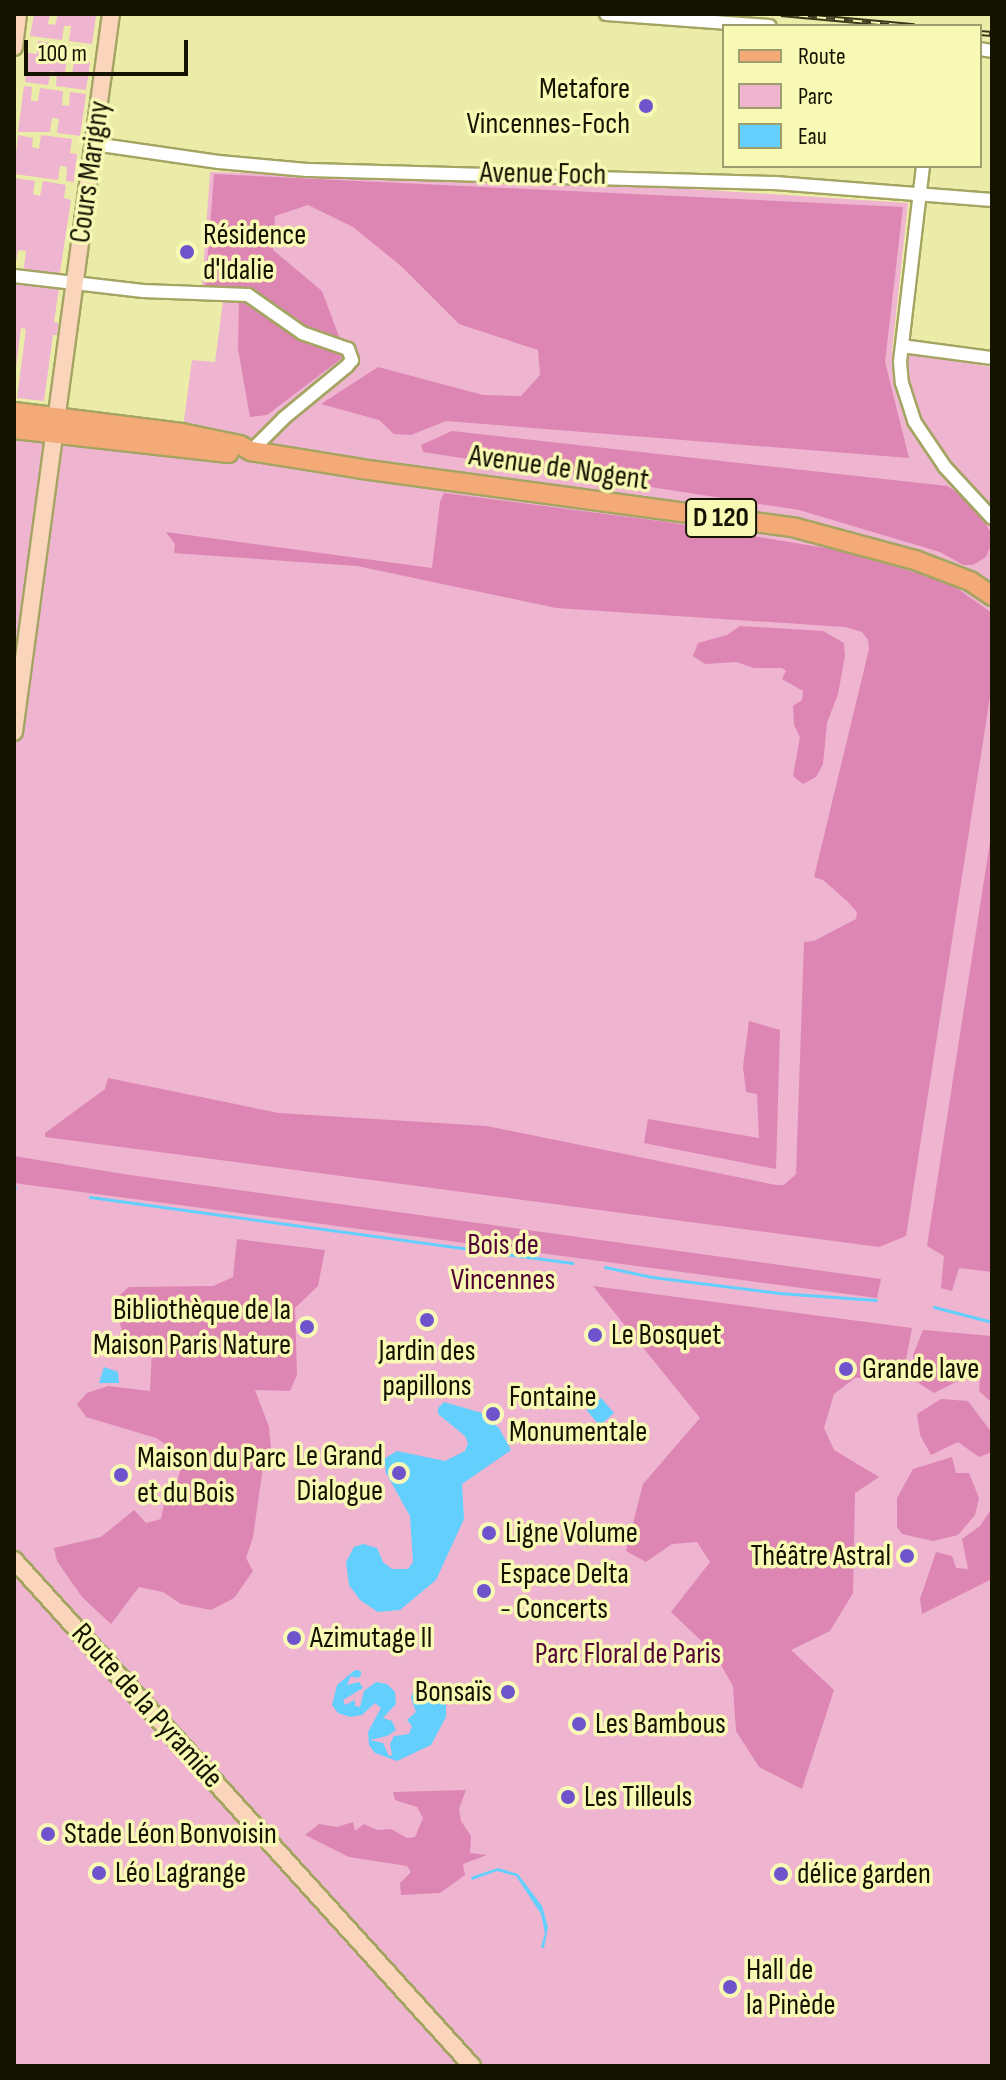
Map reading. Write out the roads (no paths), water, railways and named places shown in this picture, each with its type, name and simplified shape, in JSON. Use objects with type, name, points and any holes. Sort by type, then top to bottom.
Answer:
[{"type":"main road","name":"D 120","points":[[14,412],[55,431]]},
{"type":"main road","name":"D 120","points":[[14,429],[55,431]]},
{"type":"main road","name":"Avenue de Nogent","points":[[55,431],[182,433],[240,445],[251,451],[796,528],[915,560],[991,590]]},
{"type":"street","points":[[14,47],[18,14]]},
{"type":"street","name":"Cours Marigny","points":[[14,732],[111,14]]},
{"type":"street","points":[[606,14],[743,24]]},
{"type":"street","name":"Avenue Foch","points":[[94,144],[219,162],[307,170],[641,177],[992,200]]},
{"type":"street","points":[[923,168],[902,346],[902,383],[914,421],[945,467],[992,518]]},
{"type":"street","name":"Cours Marigny","points":[[14,276],[75,283]]},
{"type":"street","points":[[75,283],[248,295],[302,333],[342,346],[351,354],[347,366],[284,418],[251,451]]},
{"type":"street","points":[[902,346],[992,358]]},
{"type":"street","name":"Route de la Pyramide","points":[[14,1560],[472,2066]]},
{"type":"water","points":[[104,1367],[118,1372],[119,1383],[99,1383]]},
{"type":"water","points":[[601,1398],[614,1413],[600,1426],[587,1410]]},
{"type":"water","points":[[444,1402],[482,1413],[499,1428],[511,1450],[462,1484],[464,1519],[436,1580],[400,1610],[378,1612],[360,1600],[349,1585],[346,1562],[354,1547],[363,1544],[377,1548],[383,1562],[392,1569],[408,1569],[413,1562],[410,1516],[386,1473],[384,1459],[397,1451],[445,1461],[465,1451],[468,1443],[465,1436],[438,1414],[438,1408]]},
{"type":"water","points":[[355,1670],[361,1671],[361,1675],[358,1678],[351,1676],[347,1685],[359,1682],[363,1688],[343,1700],[345,1705],[355,1700],[355,1706],[360,1707],[364,1691],[376,1682],[387,1684],[395,1692],[396,1704],[383,1718],[392,1721],[396,1730],[370,1740],[383,1743],[389,1756],[392,1755],[390,1744],[394,1736],[409,1734],[412,1726],[407,1720],[416,1712],[411,1698],[414,1689],[422,1686],[432,1690],[435,1684],[446,1685],[446,1717],[431,1745],[397,1761],[375,1753],[369,1745],[368,1732],[381,1708],[375,1703],[362,1715],[350,1717],[338,1713],[332,1705],[337,1685]]},
{"type":"water","points":[[498,1868],[518,1874],[542,1906],[548,1927],[544,1948],[541,1947],[545,1933],[541,1914],[516,1876],[497,1871],[472,1880],[471,1877]]},
{"type":"waterway","points":[[90,1197],[573,1263]]},
{"type":"waterway","points":[[605,1267],[652,1277],[779,1293],[876,1300]]},
{"type":"waterway","points":[[934,1307],[992,1322]]},
{"type":"railway","points":[[781,14],[892,24]]},
{"type":"railway","points":[[982,33],[992,34]]},
{"type":"place","name":"Metafore Vincennes-Foch","points":[[646,106]]},
{"type":"place","name":"Résidence d'Idalie","points":[[187,252]]},
{"type":"place","name":"Jardin des papillons","points":[[427,1320]]},
{"type":"place","name":"Bibliothèque de la Maison Paris Nature","points":[[307,1327]]},
{"type":"place","name":"Le Bosquet","points":[[595,1335]]},
{"type":"place","name":"Grande lave","points":[[846,1369]]},
{"type":"place","name":"Fontaine Monumentale","points":[[493,1414]]},
{"type":"place","name":"Le Grand Dialogue","points":[[399,1473]]},
{"type":"place","name":"Maison du Parc et du Bois","points":[[121,1475]]},
{"type":"place","name":"Ligne Volume","points":[[489,1533]]},
{"type":"place","name":"Théâtre Astral","points":[[907,1556]]},
{"type":"place","name":"Espace Delta - Concerts","points":[[484,1591]]},
{"type":"place","name":"Azimutage II","points":[[294,1638]]},
{"type":"place","name":"Bonsaïs","points":[[508,1692]]},
{"type":"place","name":"Les Bambous","points":[[579,1724]]},
{"type":"place","name":"Les Tilleuls","points":[[568,1797]]},
{"type":"place","name":"Stade Léon Bonvoisin","points":[[48,1834]]},
{"type":"place","name":"Léo Lagrange","points":[[99,1873]]},
{"type":"place","name":"délice garden","points":[[781,1874]]},
{"type":"place","name":"Hall de la Pinède","points":[[730,1987]]},
{"type":"park label","name":"Bois de Vincennes","points":[[503,1262]]},
{"type":"park label","name":"Parc Floral de Paris","points":[[628,1654]]}]
